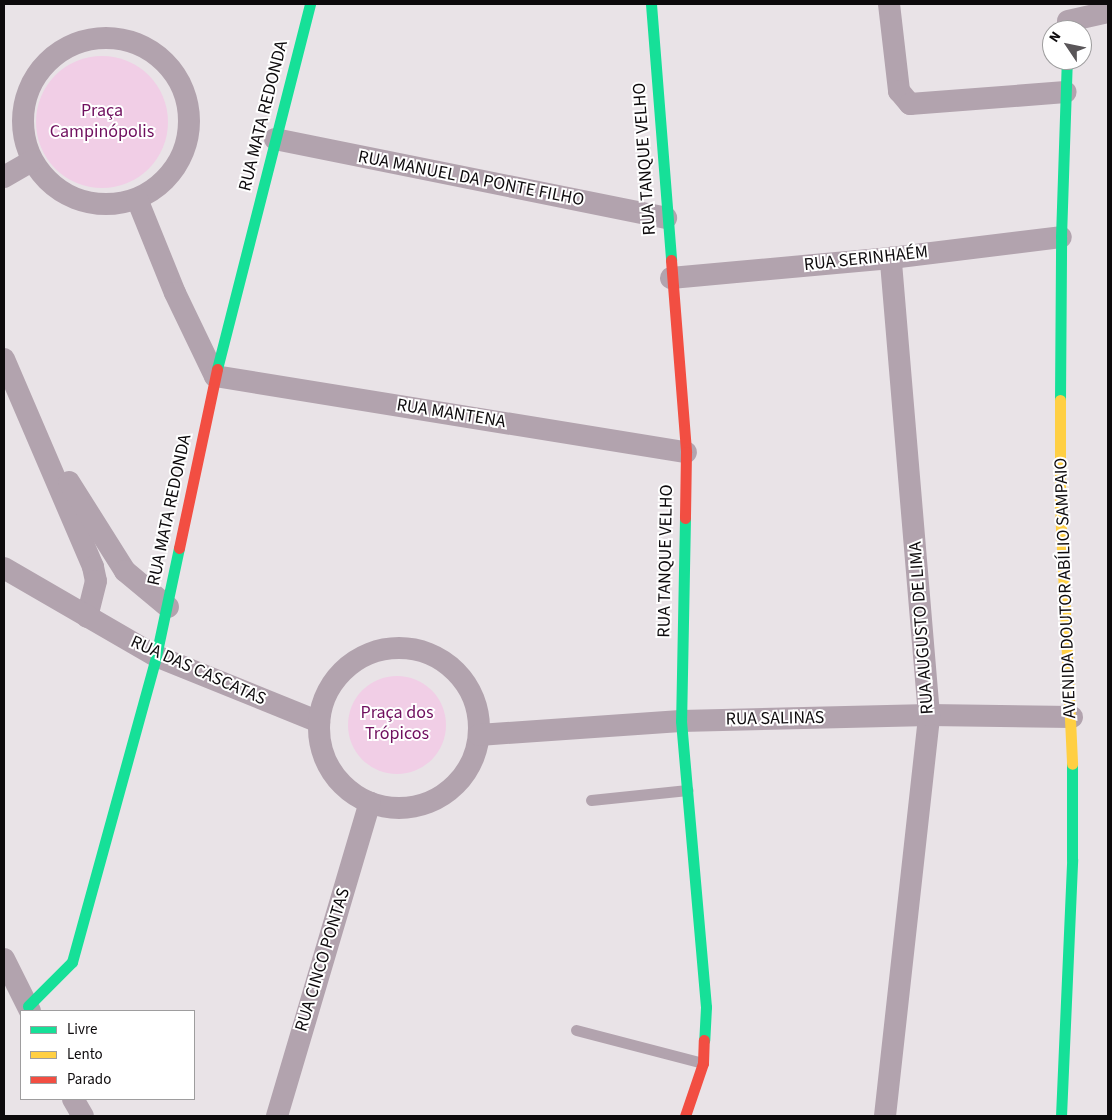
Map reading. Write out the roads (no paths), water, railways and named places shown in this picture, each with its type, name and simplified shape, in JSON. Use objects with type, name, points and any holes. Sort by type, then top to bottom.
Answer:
[{"type":"street","name":"RUA MATA REDONDA","points":[[29,1009],[72,962],[168,608],[215,376],[310,4]]},
{"type":"street","name":"RUA TANQUE VELHO","points":[[651,4],[666,218],[686,452],[681,721],[706,1007],[702,1063],[686,1116]]},
{"type":"street","points":[[888,4],[899,91],[903,99],[917,105],[1066,92]]},
{"type":"street","points":[[1068,18],[1108,12]]},
{"type":"street","points":[[95,38],[121,38],[147,47],[168,64],[182,86],[189,112],[188,139],[178,164],[160,184],[138,199],[105,204],[89,203],[66,195],[46,181],[32,161],[24,136],[23,109],[31,83],[42,69],[69,46],[95,38]]},
{"type":"street","name":"AVENIDA DOUTOR ABÍLIO SAMPAIO","points":[[1061,1116],[1072,859],[1072,717],[1060,507],[1062,236],[1067,70]]},
{"type":"street","name":"RUA MANUEL DA PONTE FILHO","points":[[275,139],[666,218]]},
{"type":"street","points":[[4,177],[32,161]]},
{"type":"street","points":[[138,199],[175,293],[215,376]]},
{"type":"street","name":"RUA SERINHAÉM","points":[[671,278],[891,258],[1062,236]]},
{"type":"street","name":"RUA AUGUSTO DE LIMA","points":[[885,1116],[929,715],[891,258]]},
{"type":"street","points":[[4,359],[37,430],[96,581],[87,617]]},
{"type":"street","name":"RUA MANTENA","points":[[215,376],[686,452]]},
{"type":"street","points":[[37,430],[125,571],[168,608]]},
{"type":"street","name":"RUA DAS CASCATAS","points":[[4,568],[156,656],[318,722]]},
{"type":"street","points":[[96,581],[111,571],[125,571]]},
{"type":"street","points":[[392,648],[410,650],[445,662],[464,682],[476,707],[479,735],[473,759],[460,781],[440,797],[416,807],[392,809],[370,803],[346,790],[330,770],[320,747],[318,722],[326,694],[342,672],[365,656],[392,648]]},
{"type":"street","name":"RUA SALINAS","points":[[479,735],[681,721],[929,715],[1072,717]]},
{"type":"street","name":"RUA CINCO PONTAS","points":[[277,1116],[370,803]]},
{"type":"street","points":[[4,959],[29,1009]]},
{"type":"street","points":[[74,1100],[83,1116]]},
{"type":"lane","points":[[591,800],[687,790]]},
{"type":"lane","points":[[576,1030],[702,1063]]},
{"type":"park label","name":"Praça Campinópolis","points":[[102,122]]},
{"type":"park label","name":"Praça dos Trópicos","points":[[397,724]]}]
